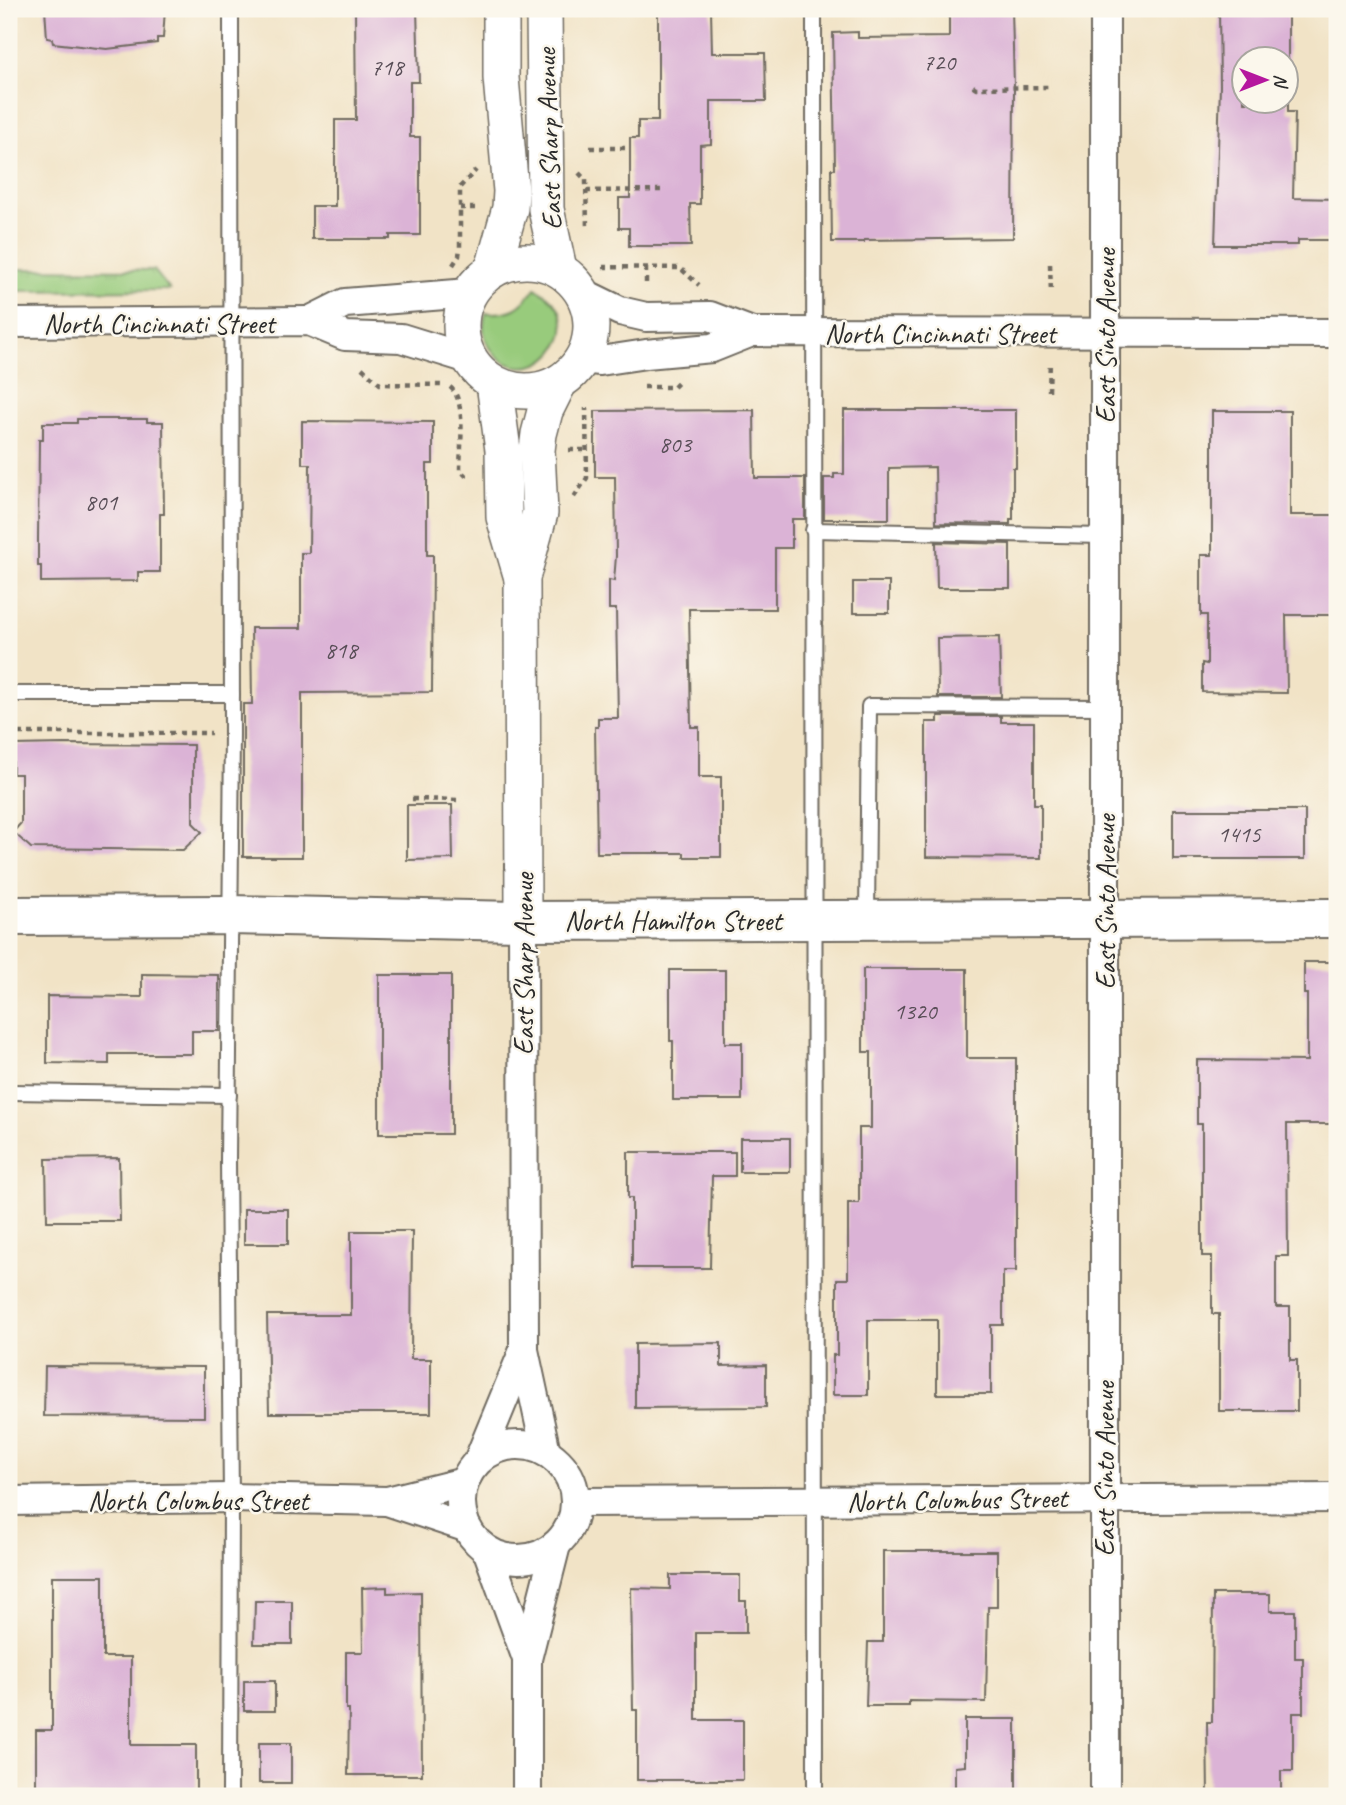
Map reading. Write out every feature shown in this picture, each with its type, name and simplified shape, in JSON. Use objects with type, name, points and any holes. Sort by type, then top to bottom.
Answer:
[{"type":"main road","name":"North Hamilton Street","points":[[9,916],[231,915],[523,921],[1337,918]]},
{"type":"street","name":"East Sharp Avenue","points":[[470,277],[510,208],[511,191],[501,78],[501,9]]},
{"type":"street","name":"East Sharp Avenue","points":[[544,9],[546,209],[579,275]]},
{"type":"street","name":"East Sinto Avenue","points":[[1105,9],[1105,1796]]},
{"type":"street","points":[[526,260],[543,262],[579,275],[590,309],[592,326],[590,343],[577,380],[526,392],[509,390],[480,373],[469,359],[461,326],[470,277],[509,262],[526,260]]},
{"type":"street","name":"North Cincinnati Street","points":[[579,275],[620,311],[646,317],[710,316],[752,332],[1337,333]]},
{"type":"street","name":"North Cincinnati Street","points":[[309,321],[345,303],[470,277]]},
{"type":"street","name":"North Cincinnati Street","points":[[9,323],[309,321],[345,336],[401,338],[469,359]]},
{"type":"street","name":"North Cincinnati Street","points":[[577,380],[600,361],[712,348],[752,332]]},
{"type":"street","name":"East Sharp Avenue","points":[[546,1452],[524,1350],[522,579],[540,513],[538,434],[545,411],[577,380]]},
{"type":"street","name":"East Sharp Avenue","points":[[494,383],[503,450],[504,517],[522,579]]},
{"type":"street","name":"East Sharp Avenue","points":[[472,1471],[524,1350]]},
{"type":"street","points":[[511,1445],[529,1446],[546,1452],[568,1473],[574,1487],[576,1502],[570,1526],[556,1545],[541,1555],[523,1560],[505,1559],[488,1552],[475,1541],[466,1527],[460,1497],[472,1471],[494,1449],[511,1445]]},
{"type":"street","name":"North Columbus Street","points":[[387,1501],[472,1471]]},
{"type":"street","name":"North Columbus Street","points":[[9,1501],[231,1498],[387,1501],[466,1527]]},
{"type":"street","name":"North Columbus Street","points":[[576,1502],[1337,1498]]},
{"type":"street","points":[[527,1796],[527,1659],[556,1545]]},
{"type":"street","points":[[488,1552],[527,1659]]},
{"type":"lane","points":[[230,1796],[231,9]]},
{"type":"lane","points":[[814,9],[815,1796]]},
{"type":"lane","points":[[813,530],[1104,536]]},
{"type":"lane","points":[[9,694],[232,694]]},
{"type":"lane","points":[[867,920],[869,706],[1105,707]]},
{"type":"lane","points":[[9,1092],[229,1095]]},
{"type":"path","points":[[973,86],[1050,87]]},
{"type":"path","points":[[590,148],[630,148]]},
{"type":"path","points":[[470,277],[455,263],[459,256],[460,187],[484,161]]},
{"type":"path","points":[[577,171],[586,180],[587,235]]},
{"type":"path","points":[[586,191],[664,190]]},
{"type":"path","points":[[1051,264],[1051,293]]},
{"type":"path","points":[[579,275],[608,268],[680,268],[707,292]]},
{"type":"path","points":[[1049,391],[1050,358]]},
{"type":"path","points":[[359,366],[380,384],[436,384],[452,387],[460,406],[460,470],[470,480]]},
{"type":"path","points":[[635,387],[674,387],[682,379]]},
{"type":"path","points":[[573,500],[587,478],[577,380]]},
{"type":"path","points":[[9,733],[232,733]]},
{"type":"path","points":[[412,799],[462,800]]},
{"type":"green space","points":[[13,269],[154,270],[170,290],[14,291],[9,286],[9,272]]},
{"type":"green space","points":[[535,288],[555,303],[563,320],[562,337],[554,352],[540,362],[524,367],[507,363],[486,341],[486,313],[515,309]]},
{"type":"building","points":[[45,9],[165,9],[163,38],[157,38],[157,43],[107,49],[53,43],[52,39],[47,38]]},
{"type":"building","points":[[355,9],[417,9],[419,82],[410,82],[410,137],[420,137],[420,235],[390,235],[390,239],[312,239],[312,206],[335,206],[335,120],[356,120]]},
{"type":"building","points":[[658,9],[711,9],[712,53],[765,53],[766,101],[711,101],[711,144],[700,145],[700,204],[690,204],[691,246],[629,246],[629,228],[619,228],[619,198],[630,198],[630,138],[638,138],[638,121],[658,121]]},
{"type":"building","points":[[949,9],[1012,9],[1013,238],[832,242],[831,169],[835,169],[833,33],[858,32],[858,38],[949,37]]},
{"type":"building","points":[[1219,9],[1288,9],[1288,46],[1230,46],[1230,116],[1295,116],[1293,198],[1337,199],[1337,240],[1298,240],[1298,245],[1215,245],[1220,86]]},
{"type":"building","points":[[754,410],[755,478],[805,478],[805,519],[792,519],[792,548],[775,548],[775,609],[689,609],[691,727],[699,727],[699,777],[721,777],[721,857],[684,857],[684,853],[597,853],[595,727],[598,727],[598,718],[618,718],[616,609],[609,609],[609,580],[614,581],[616,556],[615,477],[595,477],[595,411]]},
{"type":"building","points":[[844,410],[1016,410],[1016,468],[1013,468],[1013,519],[1010,519],[1010,524],[936,523],[935,467],[889,468],[889,519],[824,519],[824,478],[844,474]]},
{"type":"building","points":[[1212,411],[1290,411],[1290,515],[1337,515],[1337,615],[1286,615],[1287,693],[1202,692],[1202,663],[1207,664],[1207,615],[1201,615],[1201,555],[1212,555]]},
{"type":"building","points":[[77,419],[147,419],[147,422],[163,422],[164,514],[160,514],[160,572],[138,572],[138,581],[41,582],[41,566],[38,566],[39,440],[43,440],[43,423],[77,423]]},
{"type":"building","points":[[302,421],[433,422],[433,464],[427,464],[427,555],[433,555],[432,692],[302,693],[302,857],[243,857],[243,704],[252,704],[251,628],[301,628],[301,553],[309,553],[310,464],[302,464]]},
{"type":"building","points":[[936,542],[1010,544],[1010,588],[937,588]]},
{"type":"building","points":[[853,582],[889,582],[889,613],[853,613]]},
{"type":"building","points":[[999,637],[1001,697],[938,697],[937,638]]},
{"type":"building","points":[[938,716],[1001,716],[1001,722],[1034,722],[1034,804],[1041,804],[1041,858],[926,857],[926,722],[938,722]]},
{"type":"building","points":[[13,745],[193,745],[193,823],[202,832],[183,850],[31,848],[13,832],[21,823],[21,774],[13,774]]},
{"type":"building","points":[[407,805],[452,805],[453,859],[407,860]]},
{"type":"building","points":[[1173,810],[1305,810],[1305,859],[1173,859]]},
{"type":"building","points":[[1304,962],[1337,962],[1337,1124],[1287,1124],[1288,1256],[1276,1256],[1276,1307],[1290,1307],[1290,1360],[1297,1360],[1297,1411],[1219,1411],[1219,1314],[1212,1314],[1212,1256],[1202,1256],[1202,1124],[1197,1124],[1197,1060],[1307,1061]]},
{"type":"building","points":[[863,969],[967,969],[967,1058],[1016,1058],[1016,1271],[1003,1271],[1003,1325],[991,1325],[991,1394],[937,1394],[937,1320],[868,1320],[868,1395],[833,1395],[833,1355],[837,1355],[837,1279],[848,1279],[848,1203],[859,1203],[859,1128],[871,1128],[871,1052],[863,1052]]},
{"type":"building","points":[[670,970],[725,970],[725,1043],[742,1043],[742,1100],[673,1100]]},
{"type":"building","points":[[142,974],[219,975],[219,1031],[192,1031],[192,1054],[109,1054],[109,1064],[47,1063],[47,996],[142,997]]},
{"type":"building","points":[[379,975],[451,975],[451,1134],[379,1134]]},
{"type":"building","points":[[740,1138],[790,1138],[790,1172],[740,1172]]},
{"type":"building","points":[[628,1152],[735,1152],[735,1176],[712,1176],[710,1268],[632,1268],[632,1198],[628,1198]]},
{"type":"building","points":[[119,1158],[120,1221],[47,1221],[46,1159]]},
{"type":"building","points":[[244,1209],[288,1209],[288,1244],[244,1244]]},
{"type":"building","points":[[351,1231],[412,1231],[411,1359],[431,1359],[431,1413],[269,1413],[267,1315],[351,1315]]},
{"type":"building","points":[[721,1343],[721,1366],[766,1365],[766,1407],[635,1408],[635,1344]]},
{"type":"building","points":[[45,1366],[204,1367],[204,1417],[44,1416]]},
{"type":"building","points":[[883,1551],[997,1551],[997,1607],[988,1607],[986,1702],[909,1701],[909,1706],[866,1706],[868,1642],[883,1642]]},
{"type":"building","points":[[670,1575],[740,1575],[740,1601],[746,1601],[746,1633],[696,1633],[696,1720],[743,1720],[743,1780],[637,1780],[637,1710],[633,1710],[631,1588],[670,1589]]},
{"type":"building","points":[[52,1576],[103,1576],[103,1657],[131,1657],[131,1745],[196,1745],[196,1796],[36,1796],[36,1730],[52,1730]]},
{"type":"building","points":[[387,1587],[387,1593],[421,1592],[422,1775],[348,1775],[346,1652],[363,1652],[362,1588]]},
{"type":"building","points":[[1213,1594],[1270,1594],[1270,1611],[1295,1611],[1295,1658],[1303,1658],[1303,1713],[1293,1713],[1293,1771],[1281,1771],[1281,1796],[1208,1796],[1207,1722],[1212,1722]]},
{"type":"building","points":[[255,1601],[292,1601],[292,1644],[254,1644]]},
{"type":"building","points":[[244,1681],[275,1681],[275,1711],[244,1711]]},
{"type":"building","points":[[965,1719],[1016,1719],[1016,1796],[955,1796],[955,1767],[965,1766]]},
{"type":"building","points":[[259,1743],[291,1743],[291,1783],[259,1783]]}]
